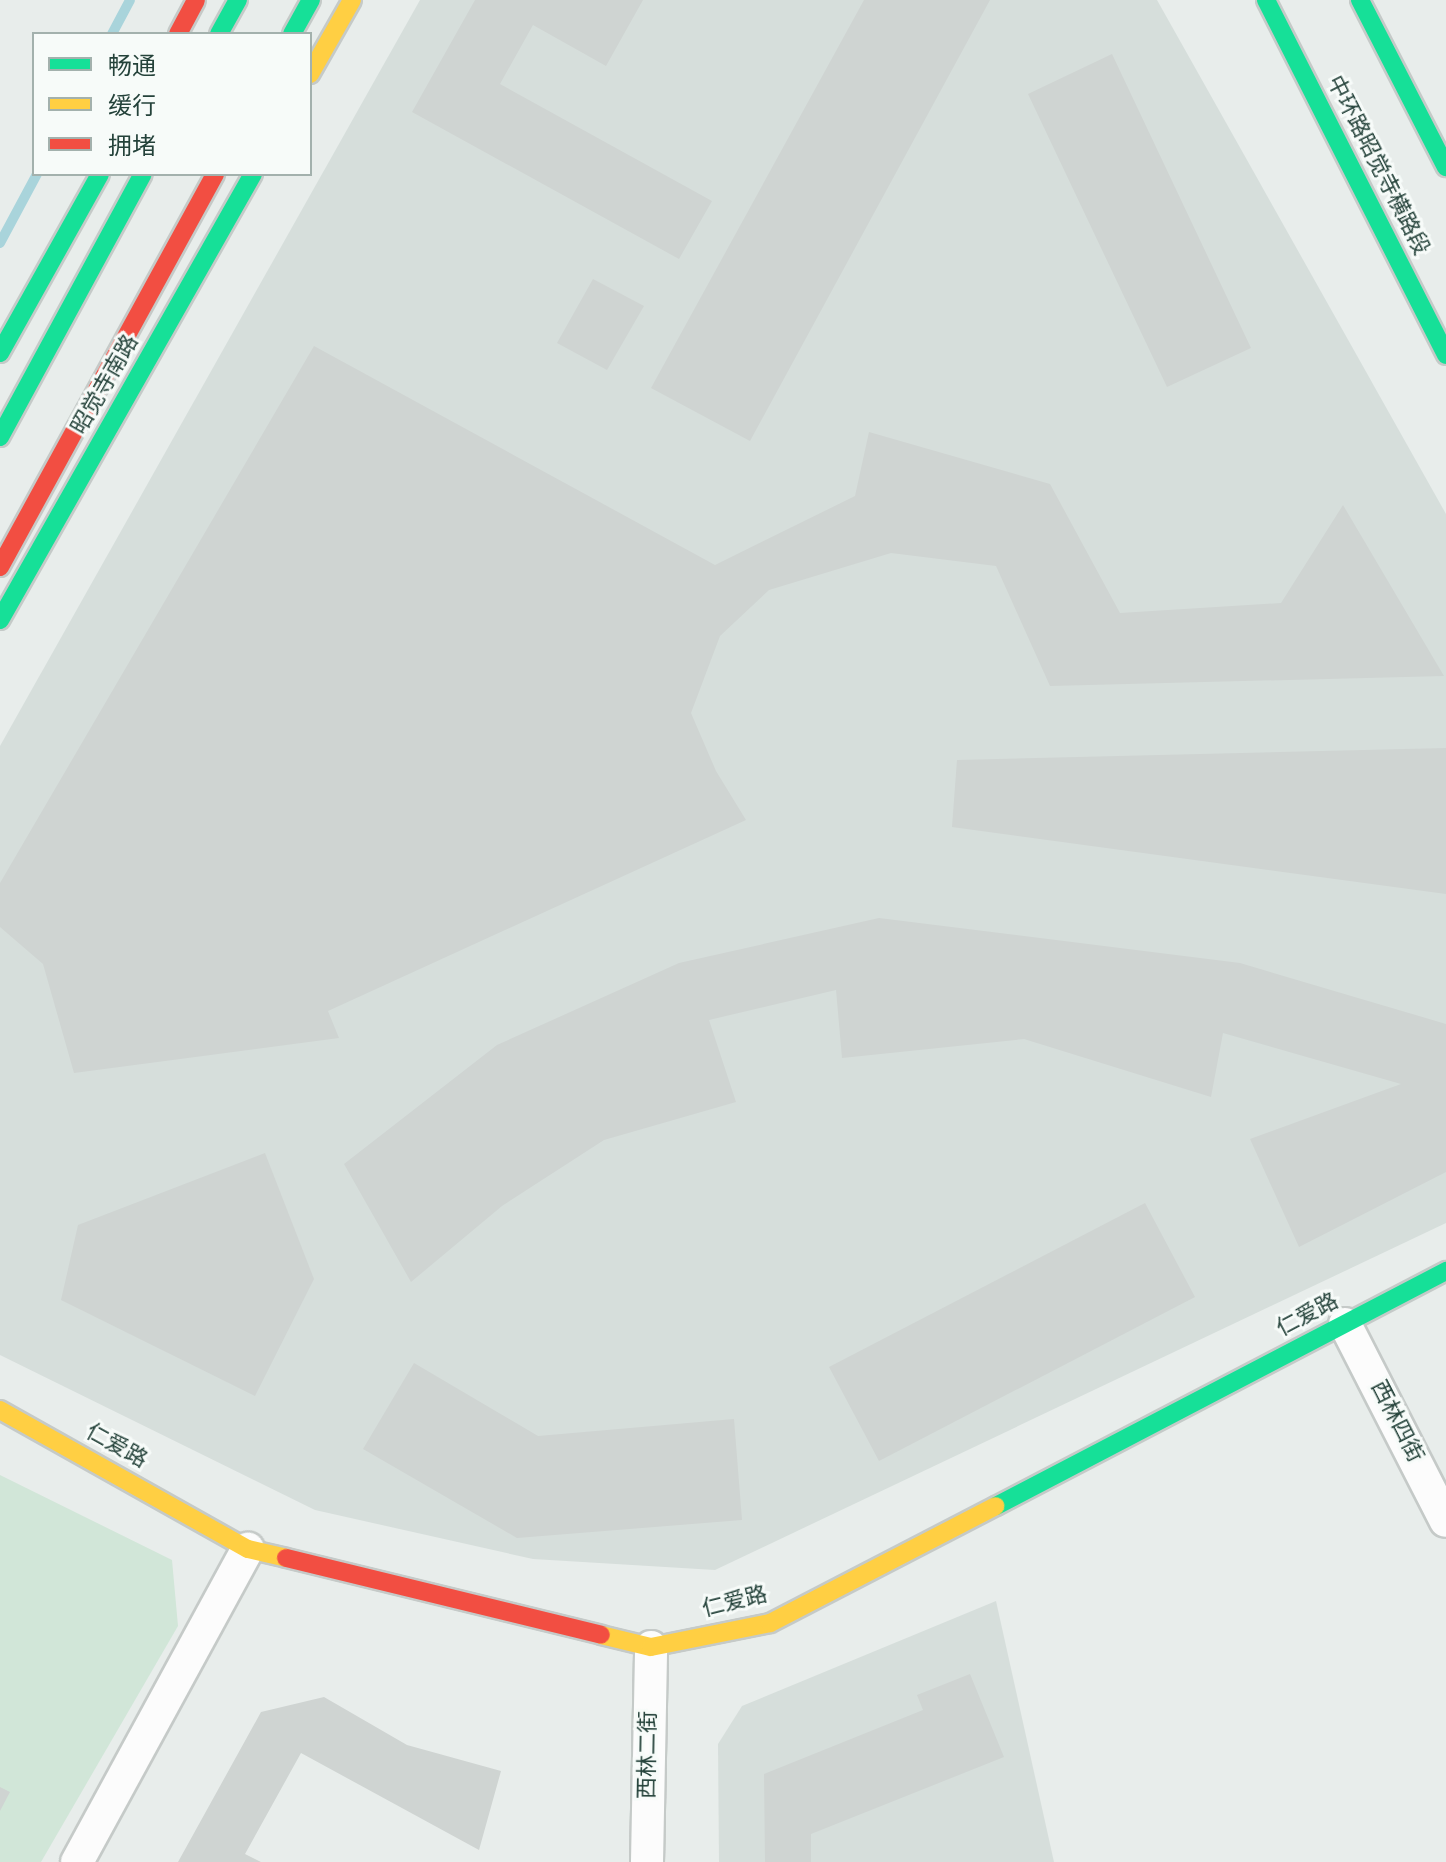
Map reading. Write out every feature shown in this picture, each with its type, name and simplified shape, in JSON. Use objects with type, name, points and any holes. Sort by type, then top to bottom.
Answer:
[{"type":"street","points":[[179,32],[196,0]]},
{"type":"street","points":[[220,32],[238,0]]},
{"type":"street","points":[[293,32],[311,0]]},
{"type":"street","points":[[312,70],[352,0]]},
{"type":"street","name":"中环路昭觉寺横路段","points":[[1266,0],[1446,355]]},
{"type":"street","points":[[1360,0],[1446,167]]},
{"type":"street","points":[[0,353],[99,176]]},
{"type":"street","points":[[0,437],[142,176]]},
{"type":"street","name":"昭觉寺南路","points":[[0,567],[214,176]]},
{"type":"street","name":"昭觉寺南路","points":[[0,620],[252,176]]},
{"type":"street","name":"仁爱路","points":[[0,1410],[248,1549],[651,1647],[770,1623],[1446,1271]]},
{"type":"street","name":"西林四街","points":[[1345,1324],[1446,1521]]},
{"type":"street","points":[[77,1862],[248,1549]]},
{"type":"street","name":"西林二街","points":[[647,1862],[651,1647]]},
{"type":"shaded area","points":[[420,0],[1157,0],[1446,514],[1446,1223],[715,1570],[533,1559],[315,1510],[0,1355],[0,746]]},
{"type":"shaded area","points":[[996,1601],[1054,1862],[719,1862],[718,1744],[742,1706]]},
{"type":"green space","points":[[0,1475],[172,1560],[178,1626],[41,1862],[0,1862]]},
{"type":"building","points":[[475,0],[643,0],[606,66],[533,25],[500,84],[712,201],[679,259],[412,112]]},
{"type":"building","points":[[864,0],[990,0],[750,441],[651,388]]},
{"type":"building","points":[[1112,54],[1251,348],[1167,387],[1028,94]]},
{"type":"building","points":[[593,279],[644,306],[607,370],[557,343]]},
{"type":"building","points":[[314,346],[715,565],[855,496],[869,432],[1050,484],[1120,613],[1281,603],[1343,505],[1444,676],[1050,686],[996,566],[891,553],[769,590],[720,636],[691,713],[716,771],[746,820],[328,1011],[339,1038],[74,1073],[43,964],[0,927],[0,883]]},
{"type":"building","points":[[1446,748],[1446,894],[952,827],[957,760]]},
{"type":"building","points":[[879,918],[1240,963],[1446,1024],[1446,1172],[1299,1247],[1250,1139],[1401,1084],[1223,1033],[1211,1097],[1024,1039],[842,1058],[836,990],[709,1020],[736,1102],[604,1140],[502,1206],[411,1282],[344,1164],[497,1045],[679,963]]},
{"type":"building","points":[[265,1153],[314,1279],[255,1396],[61,1300],[78,1225]]},
{"type":"building","points":[[1145,1203],[1195,1297],[879,1461],[829,1367]]},
{"type":"building","points":[[414,1363],[538,1436],[734,1419],[742,1520],[517,1538],[363,1449]]},
{"type":"building","points":[[970,1674],[1004,1757],[811,1834],[811,1862],[765,1862],[764,1774],[923,1710],[917,1695]]},
{"type":"building","points":[[324,1697],[407,1745],[501,1771],[479,1850],[301,1753],[245,1854],[261,1862],[178,1862],[261,1712]]},
{"type":"building","points":[[0,1787],[10,1792],[0,1811]]},
{"type":"waterway","points":[[113,32],[130,0]]},
{"type":"waterway","points":[[0,243],[36,176]]},
{"type":"traffic: fast","points":[[220,32],[238,0]]},
{"type":"traffic: fast","points":[[293,32],[311,0]]},
{"type":"traffic: fast","points":[[1266,0],[1446,355]]},
{"type":"traffic: fast","points":[[1360,0],[1446,167]]},
{"type":"traffic: fast","points":[[0,353],[99,176]]},
{"type":"traffic: fast","points":[[0,437],[142,176]]},
{"type":"traffic: fast","points":[[0,620],[252,176]]},
{"type":"traffic: fast","points":[[996,1506],[1446,1271]]},
{"type":"traffic: slow","points":[[312,70],[352,0]]},
{"type":"traffic: slow","points":[[0,1410],[248,1549],[286,1558]]},
{"type":"traffic: slow","points":[[601,1635],[651,1647],[770,1623],[996,1506]]},
{"type":"traffic: jam","points":[[179,32],[196,0]]},
{"type":"traffic: jam","points":[[0,567],[214,176]]},
{"type":"traffic: jam","points":[[286,1558],[601,1635]]}]
